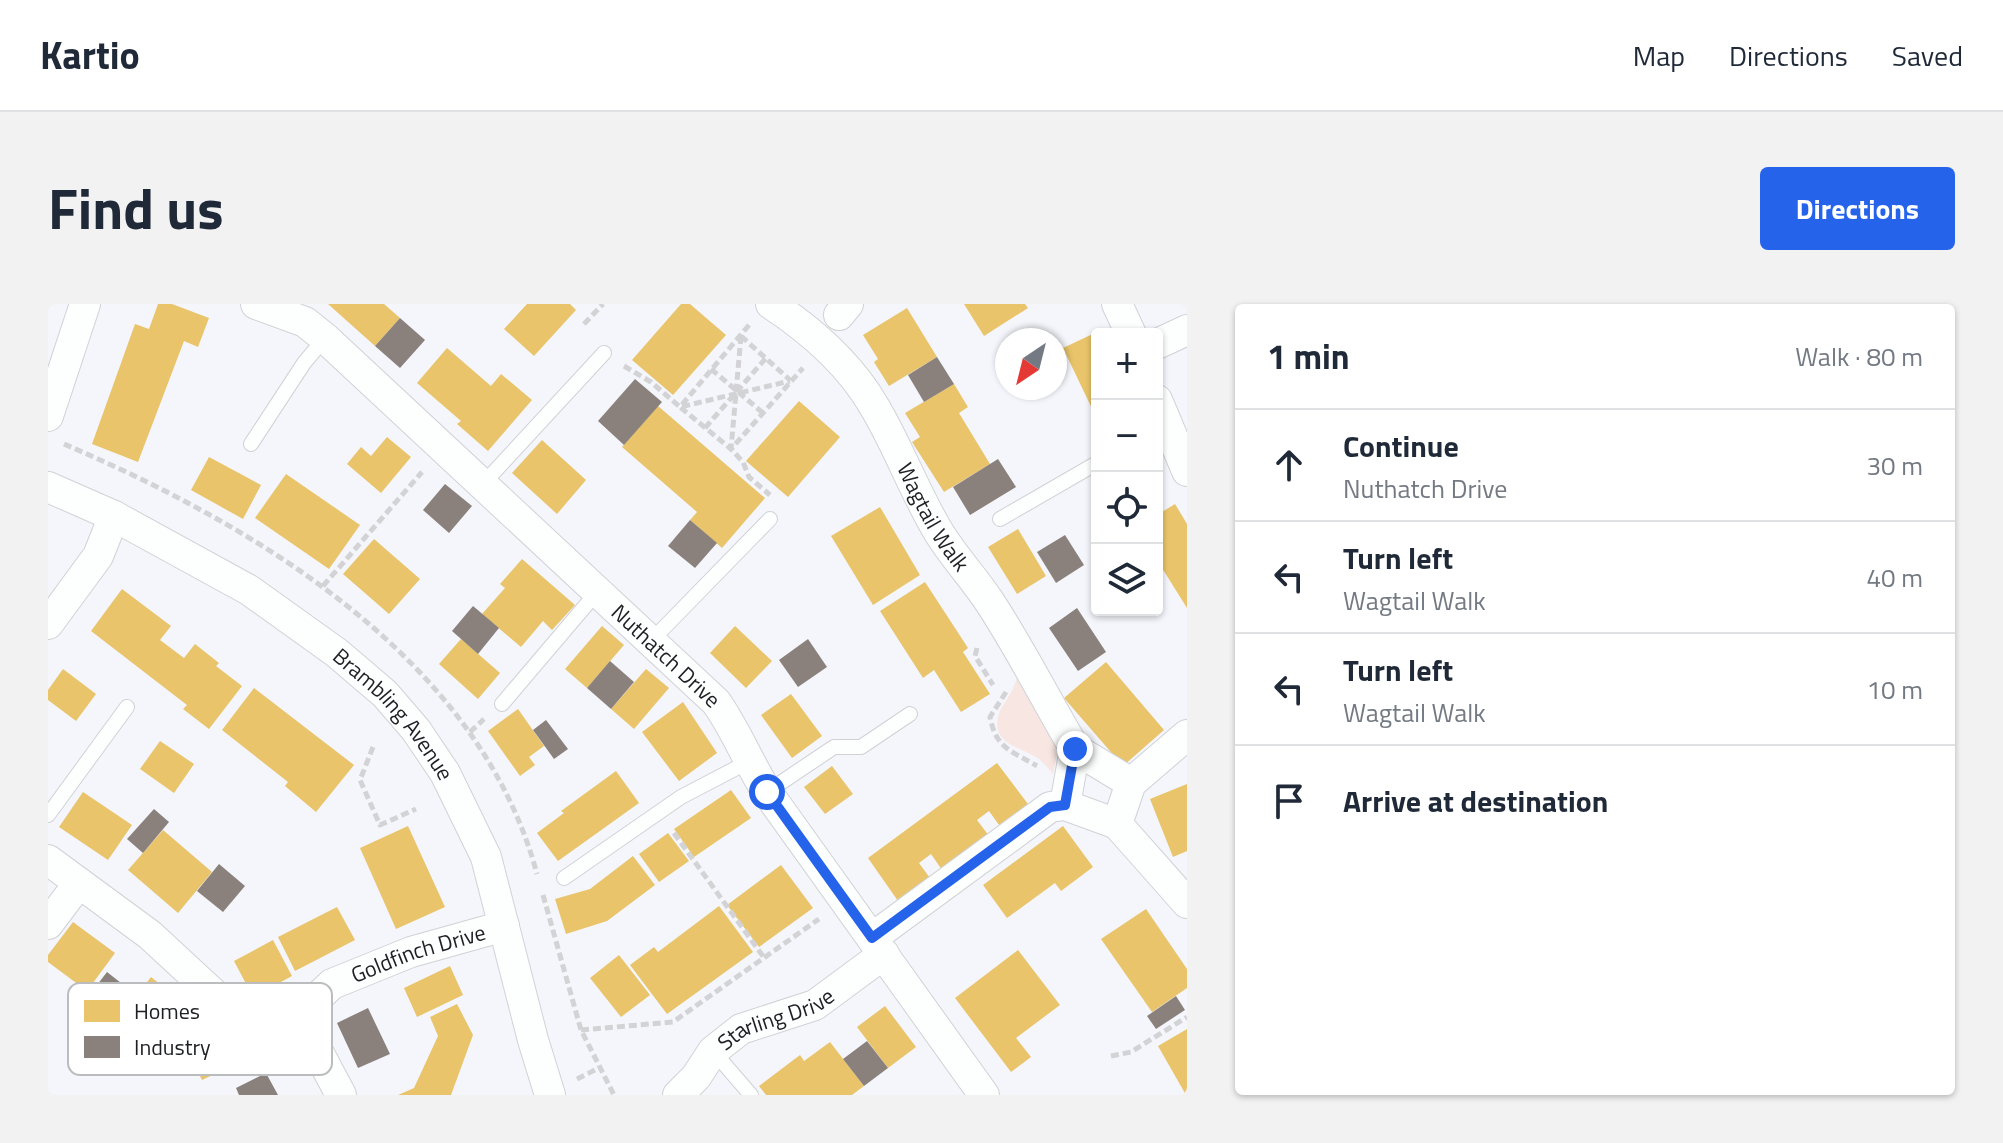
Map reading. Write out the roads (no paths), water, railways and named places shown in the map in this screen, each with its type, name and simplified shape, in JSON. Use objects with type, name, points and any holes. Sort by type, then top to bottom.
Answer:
[{"type":"street","points":[[48,416],[85,304]]},
{"type":"street","name":"Nuthatch Drive","points":[[256,304],[288,309],[325,338],[716,702],[734,727],[748,762],[767,792],[984,1095]]},
{"type":"street","points":[[1117,304],[1128,328]]},
{"type":"street","name":"Wagtail Walk","points":[[765,309],[799,322],[825,344],[853,375],[874,406],[939,533],[989,600],[1075,749],[1131,783]]},
{"type":"street","points":[[1163,341],[1187,330]]},
{"type":"street","points":[[1163,433],[1187,471]]},
{"type":"street","name":"Brambling Avenue","points":[[48,487],[114,516],[249,590],[337,653],[385,694],[416,730],[445,773],[486,857],[550,1095]]},
{"type":"street","points":[[48,624],[98,556],[114,516]]},
{"type":"street","points":[[1117,824],[1131,783],[1187,735]]},
{"type":"street","points":[[878,946],[1058,806],[1075,749]]},
{"type":"street","points":[[1058,806],[1117,824],[1187,903]]},
{"type":"street","name":"Goldfinch Drive","points":[[48,860],[150,935],[202,983]]},
{"type":"street","points":[[48,924],[79,883]]},
{"type":"street","name":"Goldfinch Drive","points":[[332,984],[411,952],[504,926]]},
{"type":"street","name":"Starling Drive","points":[[678,1095],[696,1077],[713,1051],[741,1029],[815,1005],[878,946]]},
{"type":"street","points":[[330,1075],[341,1095]]},
{"type":"lane","points":[[251,444],[304,363],[325,338]]},
{"type":"lane","points":[[482,485],[604,353]]},
{"type":"lane","points":[[1000,519],[1091,466]]},
{"type":"lane","points":[[652,640],[770,519]]},
{"type":"lane","points":[[502,704],[598,591]]},
{"type":"lane","points":[[48,815],[127,707]]},
{"type":"lane","points":[[767,792],[834,747],[861,747],[910,714]]},
{"type":"lane","points":[[564,878],[681,797],[748,762]]},
{"type":"lane","points":[[713,1051],[751,1095]]}]
